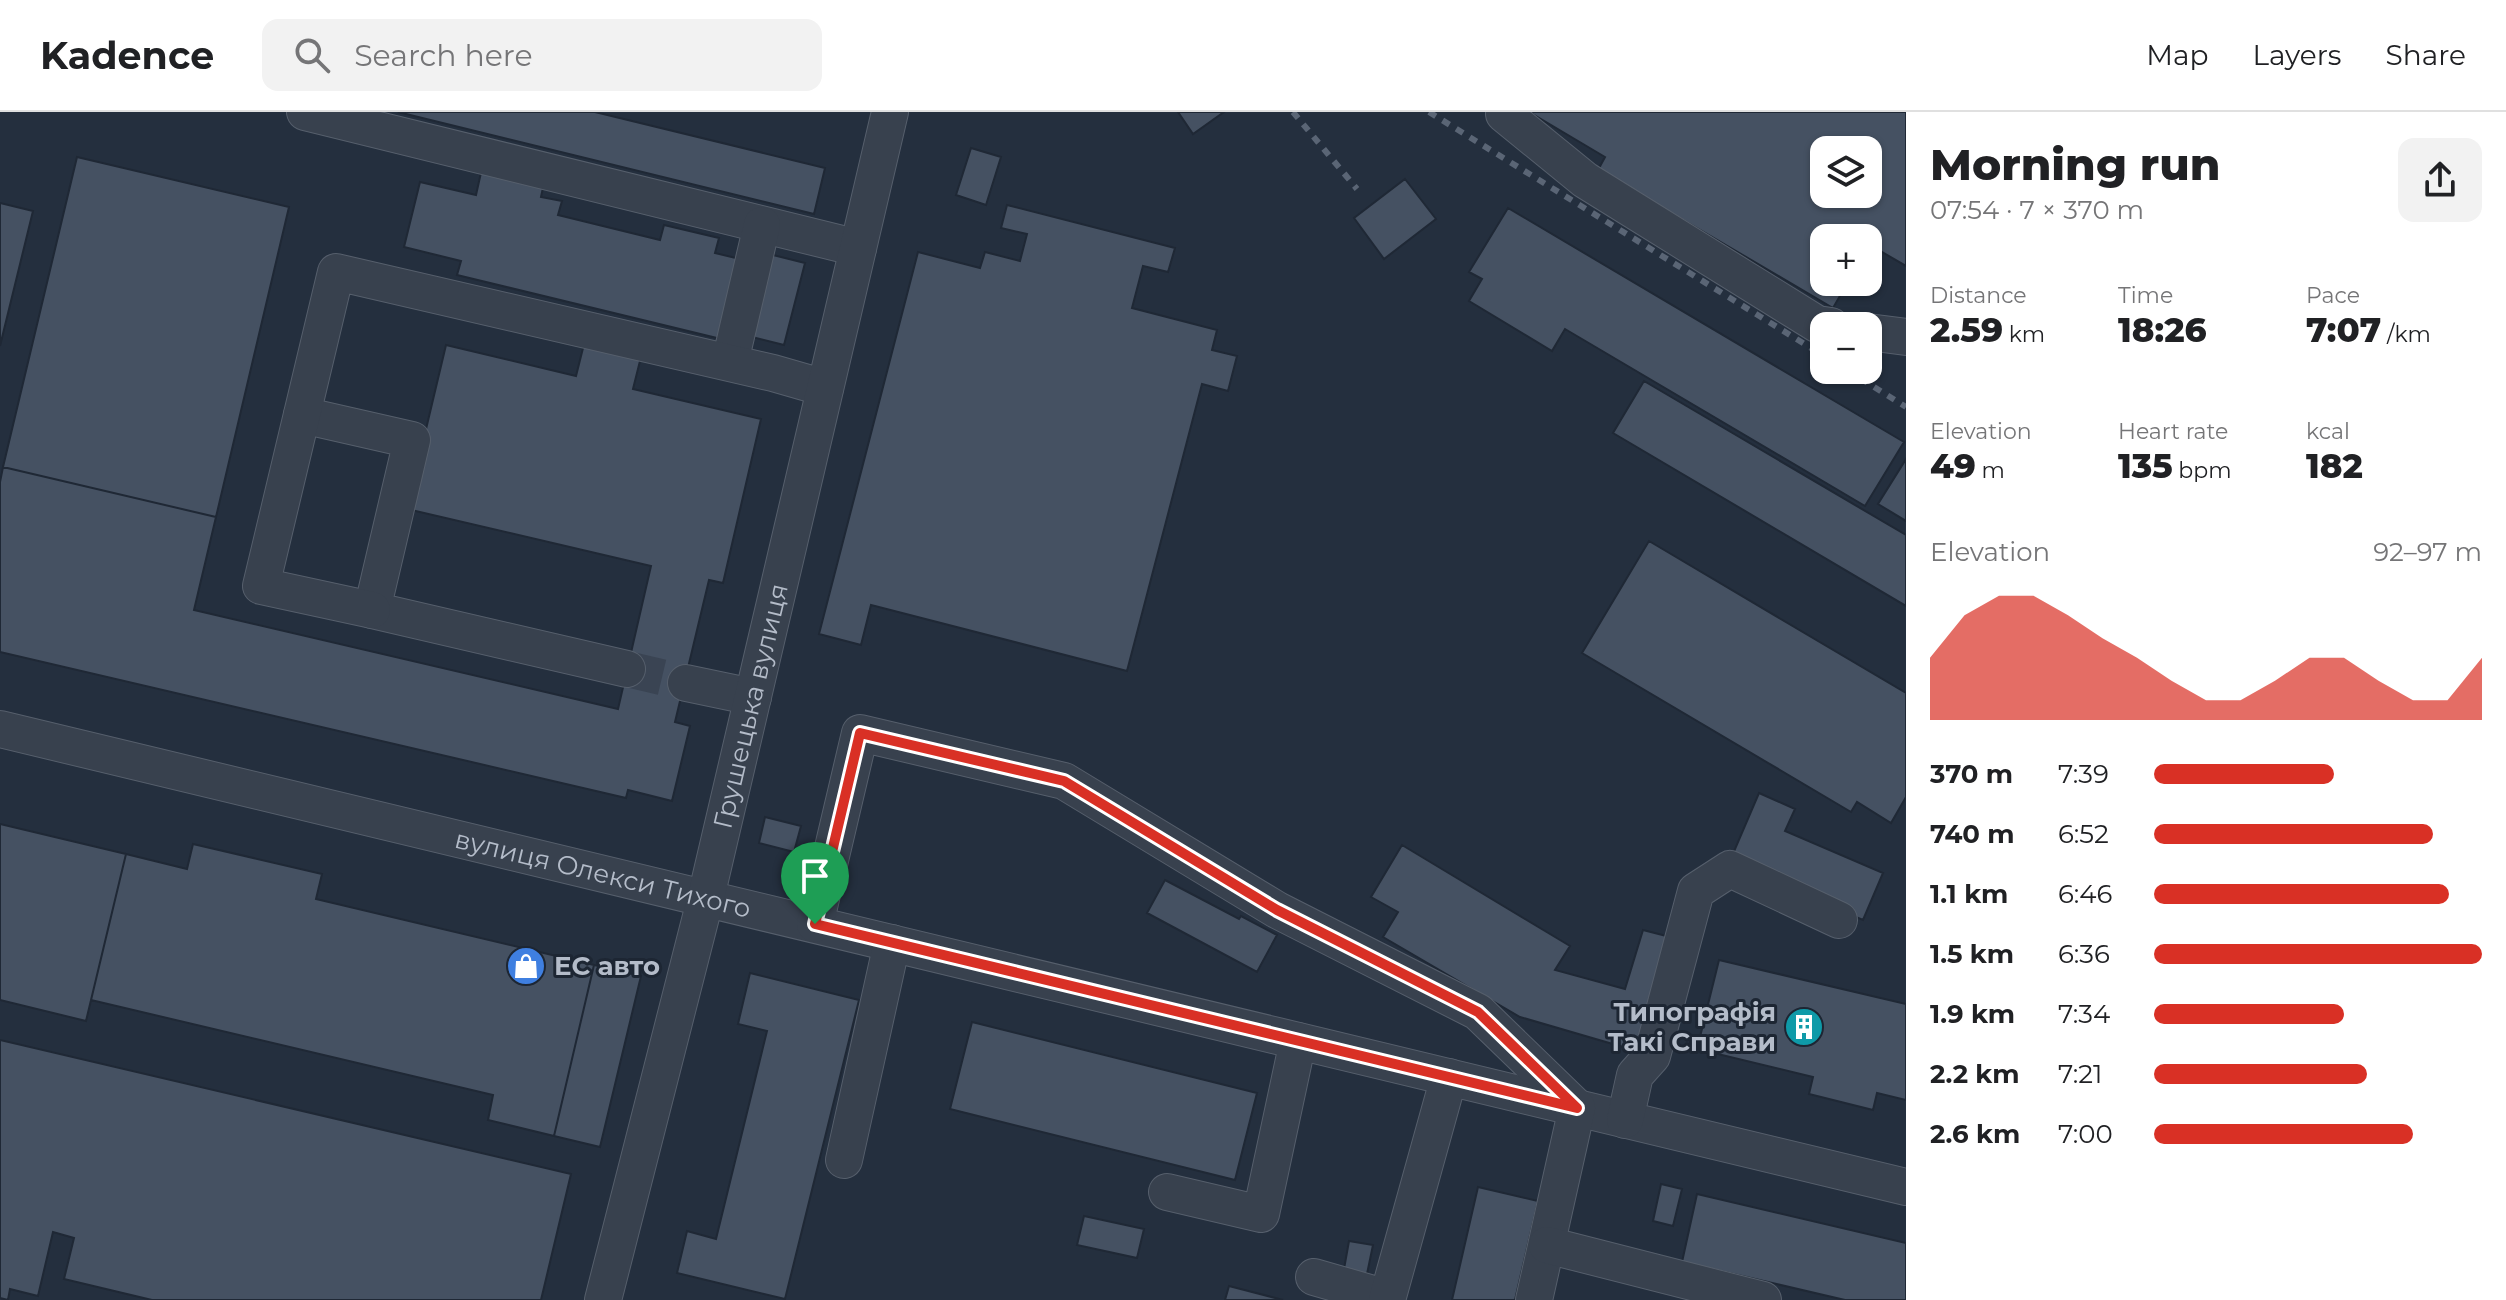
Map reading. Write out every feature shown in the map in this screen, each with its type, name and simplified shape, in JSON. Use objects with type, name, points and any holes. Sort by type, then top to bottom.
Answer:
[{"type":"street","points":[[305,112],[858,248]]},
{"type":"street","name":"Грушецька вулиця","points":[[603,1300],[706,897],[890,112]]},
{"type":"street","points":[[1504,114],[1585,180],[1810,320]]},
{"type":"street","points":[[730,362],[762,225]]},
{"type":"street","points":[[627,669],[261,586],[336,272],[730,362],[825,388]]},
{"type":"street","points":[[1882,334],[1906,337]]},
{"type":"street","points":[[302,415],[412,440],[372,610]]},
{"type":"street","points":[[686,683],[753,697]]},
{"type":"street","name":"вулиця Олекси Тихого","points":[[0,729],[1906,1187]]},
{"type":"street","points":[[815,924],[860,733],[1064,781],[1277,910],[1478,1012],[1577,1108],[1534,1300]]},
{"type":"street","points":[[1625,1120],[1635,1075],[1652,1056],[1696,891],[1730,869],[1839,920]]},
{"type":"street","points":[[844,1160],[892,943]]},
{"type":"street","points":[[1167,1192],[1261,1214],[1298,1041]]},
{"type":"street","points":[[1314,1277],[1387,1299],[1449,1077]]},
{"type":"street","points":[[1547,1245],[1763,1300]]},
{"type":"building","points":[[398,112],[595,112],[825,168],[814,214]]},
{"type":"building","points":[[1178,112],[1224,112],[1193,134]]},
{"type":"building","points":[[1529,112],[1906,112],[1906,266],[1882,252],[1882,224],[1810,224],[1810,294],[1598,170],[1605,157]]},
{"type":"building","points":[[971,148],[1001,157],[986,205],[956,195]]},
{"type":"building","points":[[77,157],[289,207],[216,517],[3,467]]},
{"type":"building","points":[[482,168],[544,183],[541,197],[562,201],[558,215],[660,240],[664,225],[719,238],[715,253],[740,259],[721,339],[457,275],[461,261],[404,247],[420,182],[476,195]]},
{"type":"building","points":[[1405,179],[1436,219],[1384,259],[1354,218]]},
{"type":"building","points":[[0,203],[33,211],[0,346]]},
{"type":"building","points":[[1007,205],[1175,248],[1168,272],[1143,266],[1132,308],[1217,330],[1212,350],[1237,356],[1228,391],[1202,384],[1127,671],[871,605],[861,645],[819,634],[918,252],[980,268],[985,252],[1020,261],[1027,234],[1001,228]]},
{"type":"building","points":[[1508,208],[1904,442],[1865,506],[1565,329],[1552,351],[1469,301],[1482,279],[1469,272]]},
{"type":"building","points":[[769,254],[805,263],[784,345],[748,336]]},
{"type":"building","points":[[1813,296],[1840,296],[1833,308]]},
{"type":"building","points":[[584,344],[641,357],[633,389],[761,419],[723,583],[709,580],[675,722],[690,726],[672,801],[628,790],[626,798],[0,652],[0,482],[3,467],[216,517],[194,610],[618,709],[651,566],[407,509],[446,345],[576,376]]},
{"type":"building","points":[[1644,381],[1906,535],[1906,606],[1613,433]]},
{"type":"building","points":[[1906,459],[1906,521],[1878,504]]},
{"type":"building","points":[[1649,541],[1906,693],[1906,797],[1891,823],[1857,802],[1851,812],[1582,653]]},
{"type":"building","points":[[1759,793],[1795,809],[1785,831],[1883,873],[1863,920],[1729,863]]},
{"type":"building","points":[[765,817],[801,826],[794,852],[759,843]]},
{"type":"building","points":[[0,824],[126,854],[86,1021],[0,1000]]},
{"type":"building","points":[[193,844],[322,874],[316,899],[594,965],[554,1136],[488,1120],[493,1095],[91,1000],[126,854],[187,869]]},
{"type":"building","points":[[1402,845],[1570,946],[1555,970],[1625,989],[1643,930],[1678,939],[1647,1054],[1520,1017],[1383,937],[1398,912],[1371,897]]},
{"type":"building","points":[[1165,880],[1277,935],[1257,972],[1147,913]]},
{"type":"building","name":"Типографія Такі Справи","points":[[1719,960],[1906,1004],[1906,1100],[1877,1093],[1873,1110],[1809,1094],[1813,1077],[1697,1049]]},
{"type":"building","points":[[594,965],[641,976],[600,1147],[554,1136]]},
{"type":"building","points":[[750,973],[859,1000],[785,1299],[677,1273],[687,1231],[716,1239],[767,1031],[738,1024]]},
{"type":"building","points":[[972,1022],[1257,1093],[1235,1180],[950,1109]]},
{"type":"building","points":[[0,1040],[571,1174],[541,1300],[152,1300],[64,1279],[74,1238],[53,1232],[38,1296],[10,1289],[8,1300],[0,1298]]},
{"type":"building","points":[[1661,1184],[1682,1189],[1673,1226],[1653,1221]]},
{"type":"building","points":[[1478,1187],[1538,1201],[1515,1300],[1452,1300]]},
{"type":"building","points":[[1697,1194],[1906,1243],[1906,1300],[1845,1300],[1682,1262]]},
{"type":"building","points":[[1084,1216],[1144,1229],[1137,1258],[1077,1245]]},
{"type":"building","points":[[1349,1241],[1373,1245],[1367,1274],[1344,1269]]},
{"type":"building","points":[[1229,1286],[1283,1300],[1225,1300]]},
{"type":"tunnel","points":[[627,669],[686,683]]},
{"type":"railway","points":[[1293,112],[1357,189]]},
{"type":"railway","points":[[1429,112],[1810,347]]},
{"type":"railway","points":[[1869,384],[1906,407]]},
{"type":"place","name":"ЕС авто","points":[[526,966]]},
{"type":"place","name":"Типографія Такі Справи","points":[[1804,1027]]},
{"type":"route","points":[[860,733],[1064,781],[1277,910],[1478,1012],[1577,1108],[1095,992],[815,924],[860,733]]}]
